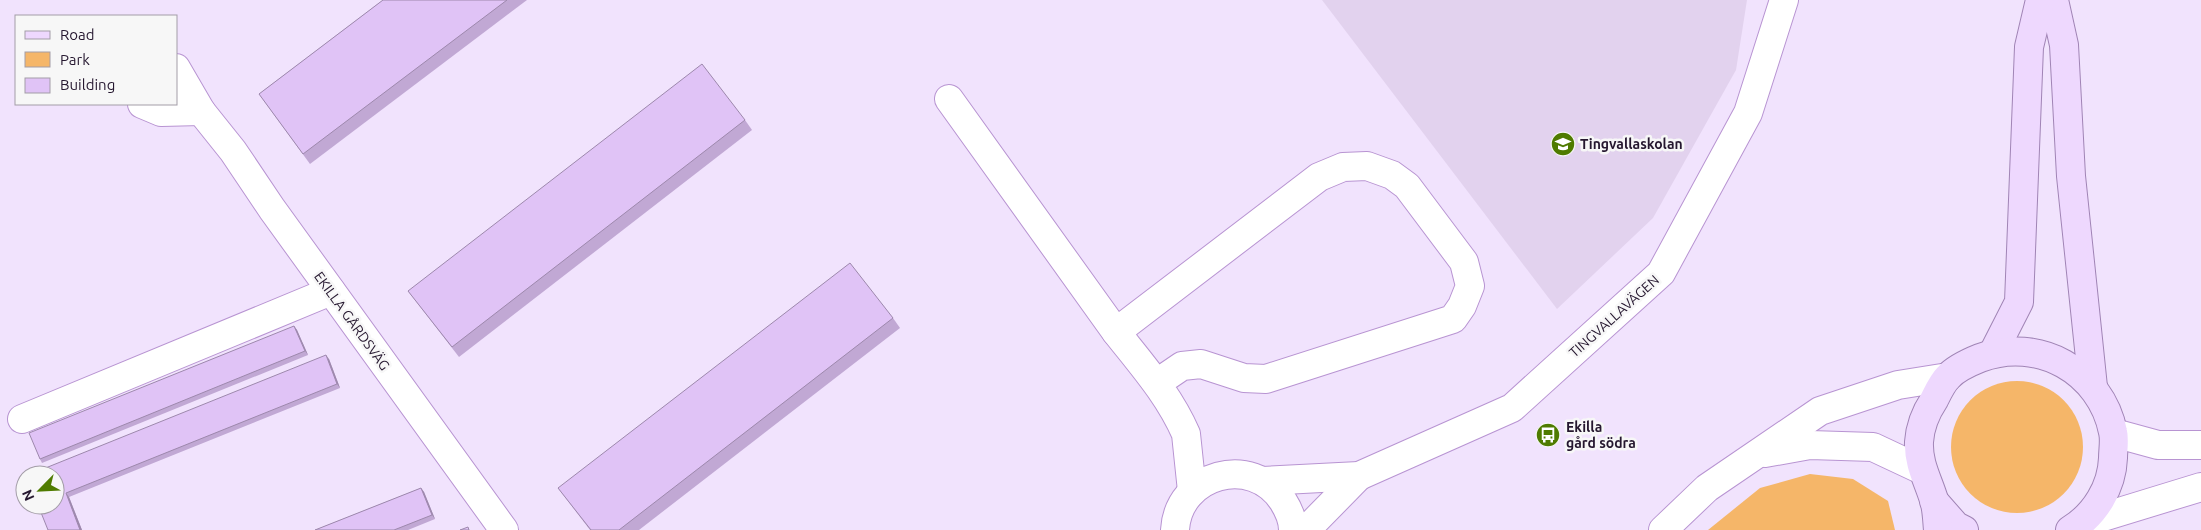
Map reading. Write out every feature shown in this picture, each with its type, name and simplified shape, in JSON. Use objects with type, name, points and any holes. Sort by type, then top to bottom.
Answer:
[{"type":"main road","points":[[1993,354],[2019,302],[2029,46],[2040,0]]},
{"type":"main road","points":[[2054,0],[2064,45],[2071,176],[2093,387]]},
{"type":"main road","points":[[1938,530],[1934,501],[1922,470],[1919,442],[1926,414],[1948,377],[1968,363],[1993,354],[2028,351],[2052,357],[2075,370],[2093,387],[2106,406],[2114,433],[2112,472],[2101,500],[2075,527]]},
{"type":"main road","points":[[1934,501],[1956,526],[1964,530]]},
{"type":"street","name":"TINGVALLAVÄGEN","points":[[1359,476],[1512,408],[1661,273],[1748,113],[1784,0]]},
{"type":"street","name":"EKILLA GÅRDSVÄG","points":[[178,71],[201,111],[232,151],[504,530]]},
{"type":"street","points":[[949,99],[1116,332],[1170,401],[1186,434],[1226,474]]},
{"type":"street","points":[[144,105],[161,112],[201,111]]},
{"type":"street","points":[[1116,332],[1319,177],[1343,168],[1367,166],[1392,175],[1407,186],[1464,262],[1470,286],[1462,306],[1452,319],[1266,379],[1244,378],[1201,364],[1182,366],[1157,383]]},
{"type":"street","points":[[22,420],[331,291]]},
{"type":"street","points":[[1663,530],[1707,488],[1820,411],[1898,385],[1948,377]]},
{"type":"street","points":[[2114,433],[2158,445],[2201,445]]},
{"type":"street","points":[[1186,434],[1192,491]]},
{"type":"street","points":[[1756,455],[1810,445],[1873,446],[1922,470]]},
{"type":"street","points":[[1171,526],[1180,507],[1192,491],[1209,480],[1226,474],[1244,475],[1263,481],[1359,476]]},
{"type":"street","points":[[1306,530],[1359,476]]},
{"type":"street","points":[[1263,481],[1277,493],[1287,508],[1292,530]]},
{"type":"street","points":[[2075,527],[2201,487]]},
{"type":"shaded area","name":"Tingvallaskolan","points":[[1322,0],[1747,0],[1736,70],[1653,218],[1557,309]]},
{"type":"green space","points":[[2017,381],[2042,386],[2053,392],[2063,401],[2072,411],[2078,422],[2083,447],[2078,472],[2072,483],[2063,493],[2053,502],[2042,508],[2017,513],[1992,508],[1981,502],[1971,493],[1962,483],[1956,472],[1951,447],[1956,422],[1962,411],[1971,401],[1981,392],[1992,386]]},
{"type":"green space","points":[[1810,474],[1853,479],[1888,501],[1895,530],[1708,530],[1760,488]]},
{"type":"building","points":[[383,0],[507,0],[303,154],[259,94]]},
{"type":"building","points":[[702,64],[745,120],[452,347],[408,291]]},
{"type":"building","points":[[850,263],[893,318],[619,530],[591,530],[558,488]]},
{"type":"building","points":[[294,326],[305,351],[40,459],[29,433]]},
{"type":"building","points":[[326,355],[337,384],[66,493],[80,530],[48,530],[42,515],[65,515],[65,465],[53,465]]},
{"type":"building","points":[[421,488],[432,515],[394,530],[315,530]]},
{"type":"place","name":"Tingvallaskolan","points":[[1563,144]]},
{"type":"place","name":"Ekilla gård södra","points":[[1548,435]]}]
